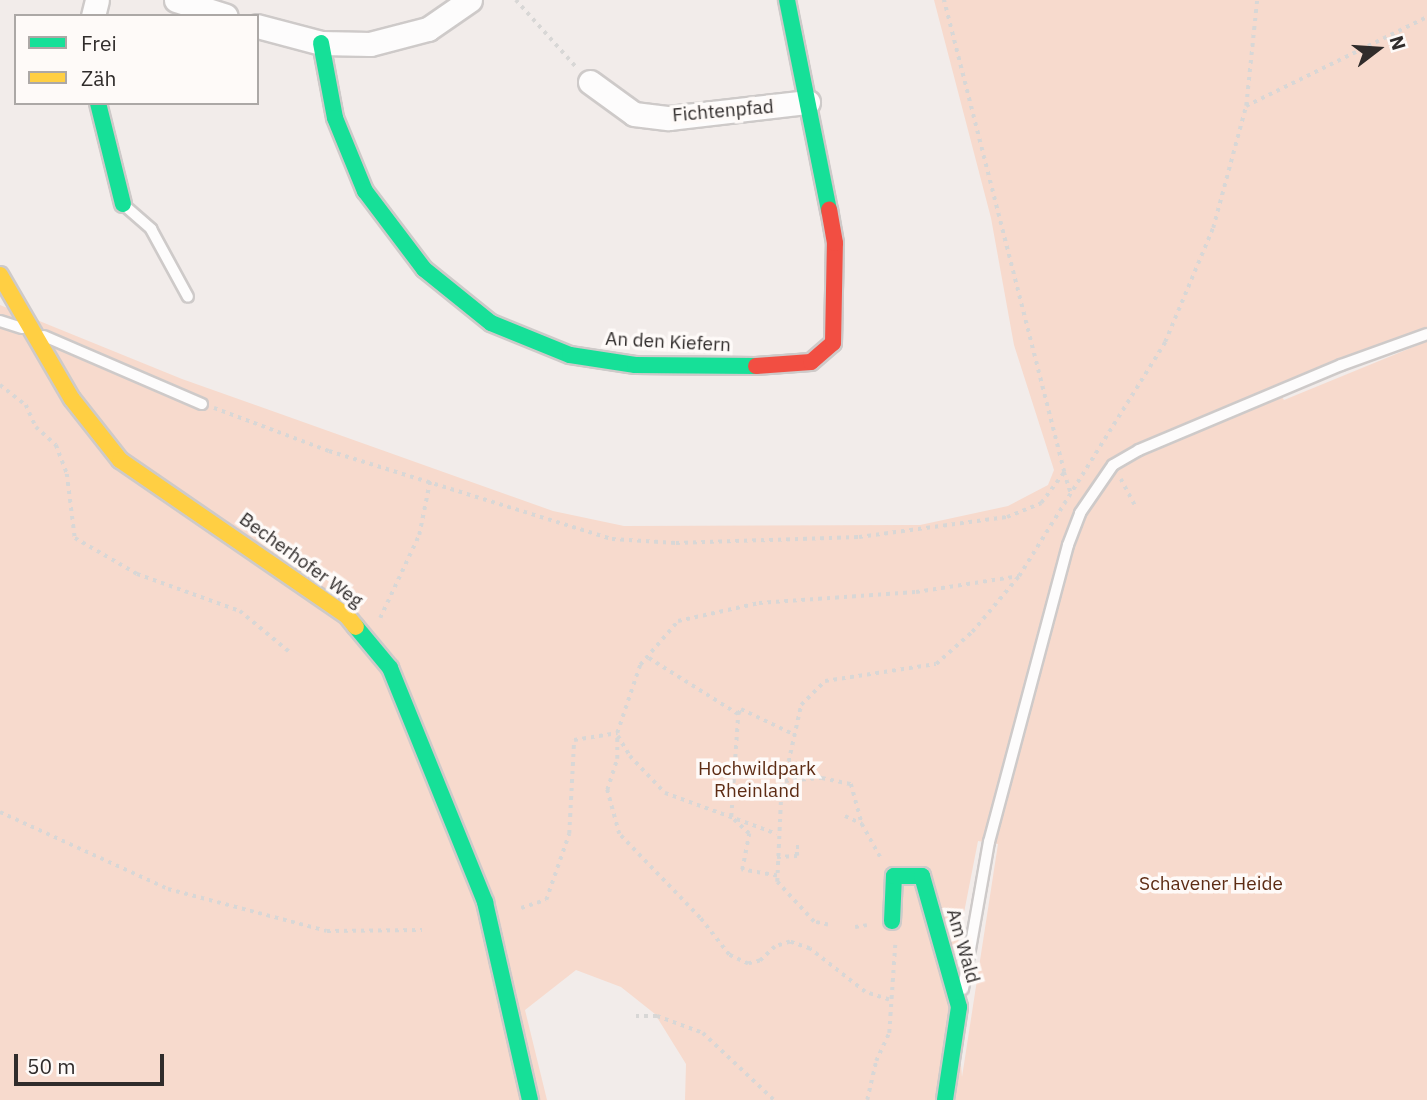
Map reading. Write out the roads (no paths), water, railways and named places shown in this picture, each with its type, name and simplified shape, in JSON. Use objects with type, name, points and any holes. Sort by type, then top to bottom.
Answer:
[{"type":"street","points":[[176,0],[220,14]]},
{"type":"street","points":[[259,27],[321,43],[370,44],[428,29],[470,0]]},
{"type":"street","name":"An den Kiefern","points":[[321,43],[335,118],[365,191],[424,269],[491,323],[570,355],[635,365],[718,369],[811,362],[833,343],[835,243],[787,0]]},
{"type":"street","name":"Fichtenpfad","points":[[590,82],[634,114],[669,118],[808,102]]},
{"type":"street","points":[[98,105],[123,204]]},
{"type":"street","name":"Becherhofer Weg","points":[[0,275],[30,331],[72,399],[120,460],[347,616],[374,643],[390,668],[485,902],[530,1100]]},
{"type":"street","name":"Am Wald","points":[[892,921],[894,876],[922,876],[959,1007],[945,1100]]},
{"type":"lane","points":[[123,204],[151,229],[188,297]]},
{"type":"lane","points":[[0,321],[30,331],[202,404]]},
{"type":"lane","points":[[959,1007],[997,811],[1080,513],[1113,465],[1139,450],[1341,365],[1427,334]]},
{"type":"park label","name":"Hochwildpark Rheinland","points":[[757,780]]},
{"type":"park label","name":"Schavener Heide","points":[[1211,884]]}]
